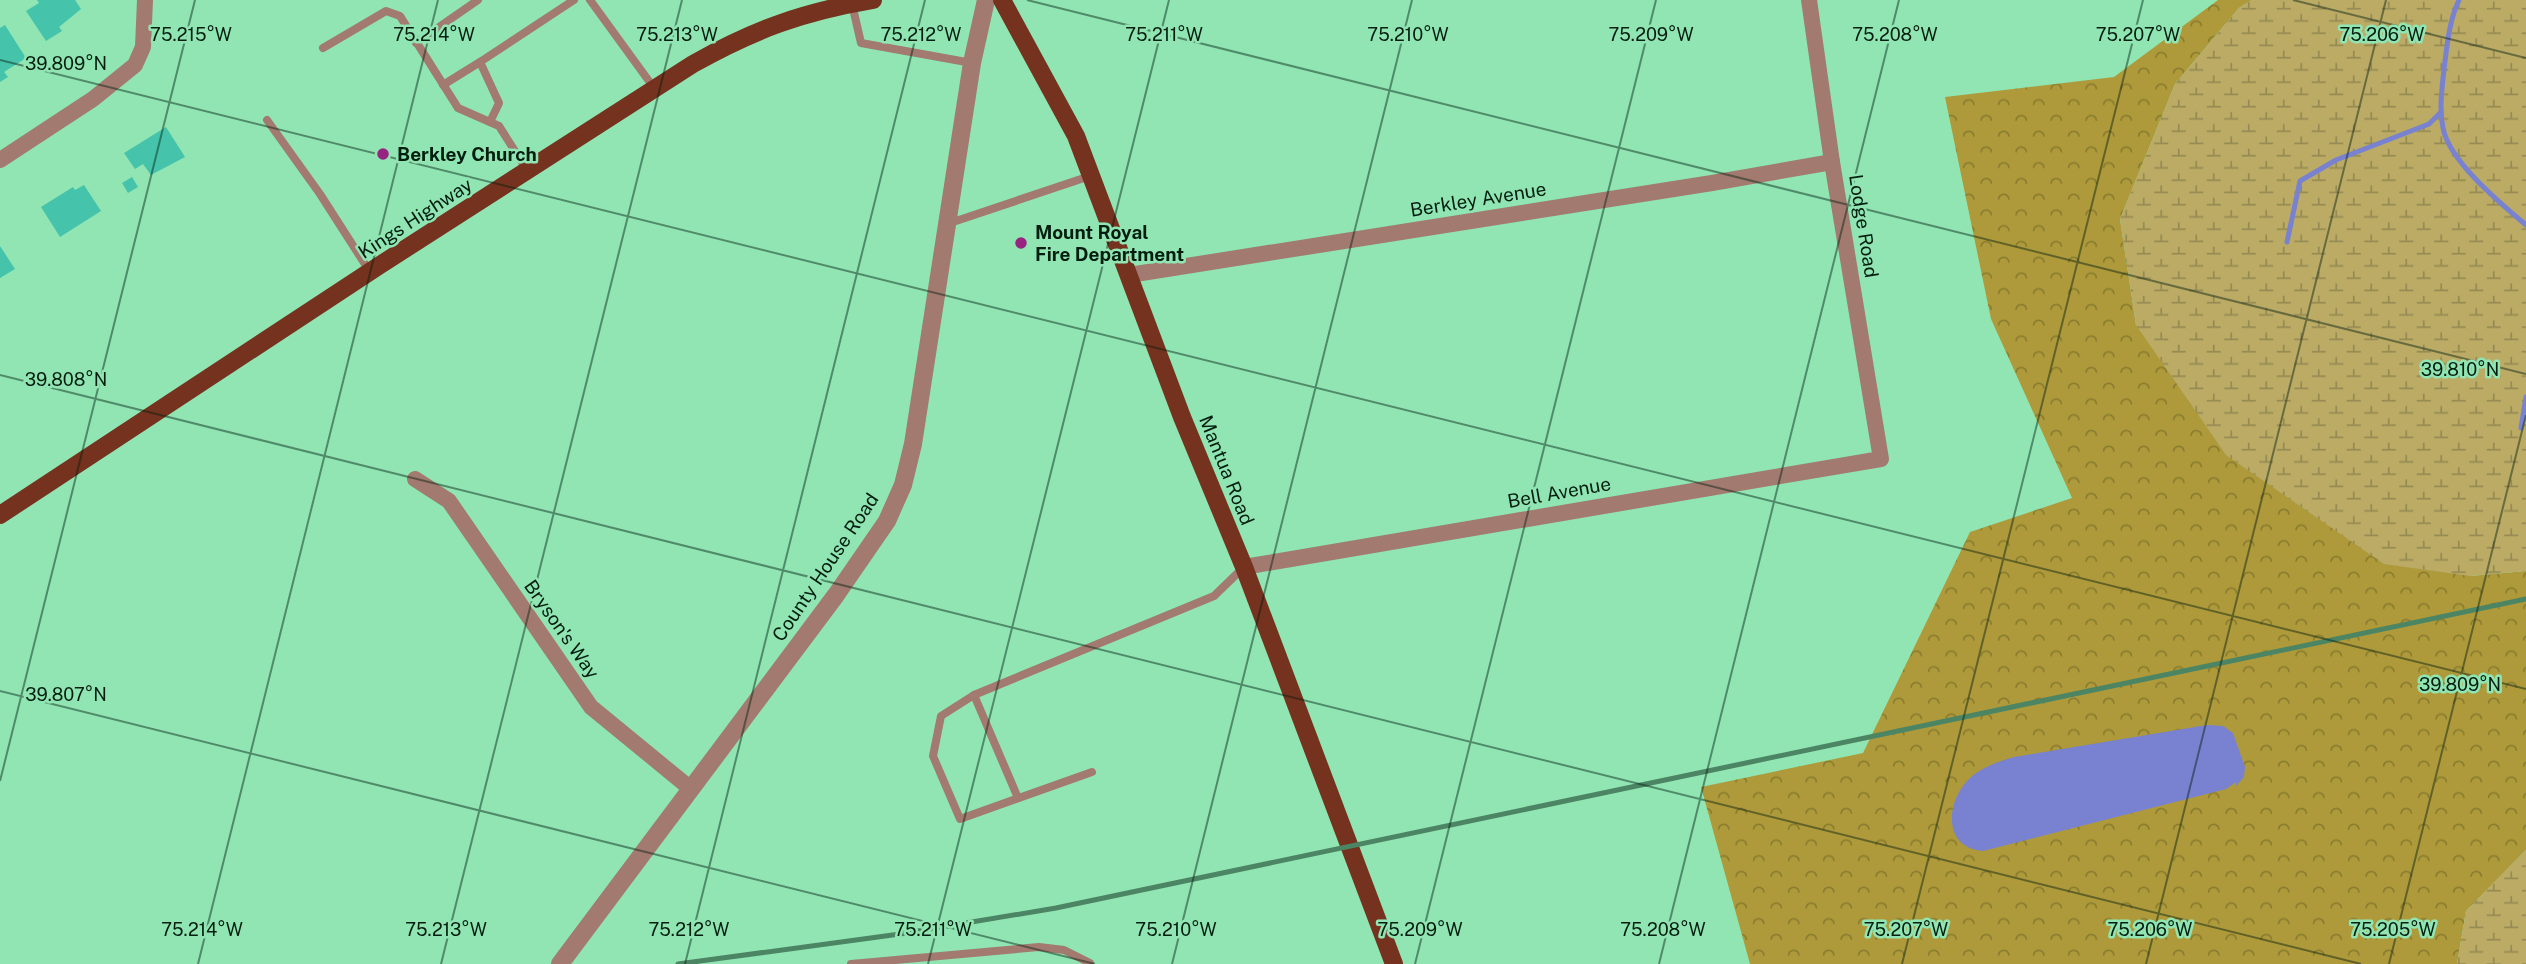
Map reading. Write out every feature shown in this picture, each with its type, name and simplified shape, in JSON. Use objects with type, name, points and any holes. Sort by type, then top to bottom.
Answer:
[{"type":"main road","name":"Kings Highway","points":[[0,515],[654,88],[736,40],[799,16],[873,0]]},
{"type":"main road","name":"Mantua Road","points":[[1002,0],[1076,136],[1182,417],[1244,567],[1394,964]]},
{"type":"street","points":[[0,160],[93,99],[135,65],[143,47],[145,0]]},
{"type":"street","name":"County House Road","points":[[560,964],[836,595],[893,508],[903,485],[914,444],[972,63],[986,0]]},
{"type":"street","name":"Lodge Road","points":[[1809,0],[1832,162],[1881,459]]},
{"type":"street","name":"Berkley Avenue","points":[[1129,275],[1712,184],[1832,162]]},
{"type":"street","name":"Bell Avenue","points":[[1244,567],[1881,459]]},
{"type":"street","name":"Bryson's Way","points":[[415,479],[449,501],[591,707],[691,789]]},
{"type":"lane","points":[[416,43],[478,0]]},
{"type":"lane","points":[[443,85],[574,0]]},
{"type":"lane","points":[[590,0],[654,88]]},
{"type":"lane","points":[[852,4],[861,43],[972,63]]},
{"type":"lane","points":[[323,48],[386,11],[400,16],[458,108],[499,126],[527,170]]},
{"type":"lane","points":[[480,61],[499,103],[490,122]]},
{"type":"lane","points":[[267,120],[320,194],[370,272]]},
{"type":"lane","points":[[947,224],[1092,176]]},
{"type":"lane","points":[[1092,772],[960,819],[933,756],[941,716],[974,695],[1214,596],[1244,567]]},
{"type":"lane","points":[[974,695],[1018,798]]},
{"type":"lane","points":[[851,964],[1039,947],[1064,950],[1090,964]]},
{"type":"green space","points":[[2218,0],[2252,0],[2239,8],[2175,84],[2120,219],[2136,325],[2470,576],[2526,571],[2526,850],[2466,911],[2457,964],[1750,964],[1701,787],[1863,753],[1970,532],[2072,498],[1991,319],[1945,97],[2114,77]]},
{"type":"green space","points":[[2252,0],[2526,0],[2526,571],[2470,576],[2384,564],[2226,455],[2136,325],[2120,219],[2175,84],[2239,8]]},
{"type":"green space","points":[[2526,850],[2526,964],[2457,964],[2466,911]]},
{"type":"water","points":[[2207,725],[2223,726],[2233,733],[2245,767],[2244,777],[2236,786],[2236,782],[2226,789],[1983,851],[1960,842],[1954,833],[1953,811],[1961,788],[1979,771],[1990,765],[2014,757]]},
{"type":"building","points":[[37,0],[75,0],[81,9],[59,27],[62,31],[46,41],[26,11],[39,3]]},
{"type":"building","points":[[5,25],[26,58],[4,72],[8,77],[0,82],[0,28]]},
{"type":"building","points":[[166,127],[185,157],[151,175],[143,164],[135,169],[124,153]]},
{"type":"building","points":[[132,177],[138,187],[128,193],[122,183]]},
{"type":"building","points":[[84,185],[101,211],[60,237],[41,207],[73,187],[75,190]]},
{"type":"building","points":[[0,246],[15,269],[0,278]]},
{"type":"waterway","points":[[2459,0],[2447,43],[2441,106],[2443,128],[2447,141],[2465,168],[2526,225]]},
{"type":"waterway","points":[[2287,242],[2300,181],[2336,160],[2429,124],[2441,112]]},
{"type":"waterway","points":[[2521,428],[2526,397]]},
{"type":"railway","points":[[678,964],[900,934],[1056,908],[2526,599]]},
{"type":"place","name":"Berkley Church","points":[[383,154]]},
{"type":"place","name":"Mount Royal Fire Department","points":[[1021,243]]}]
